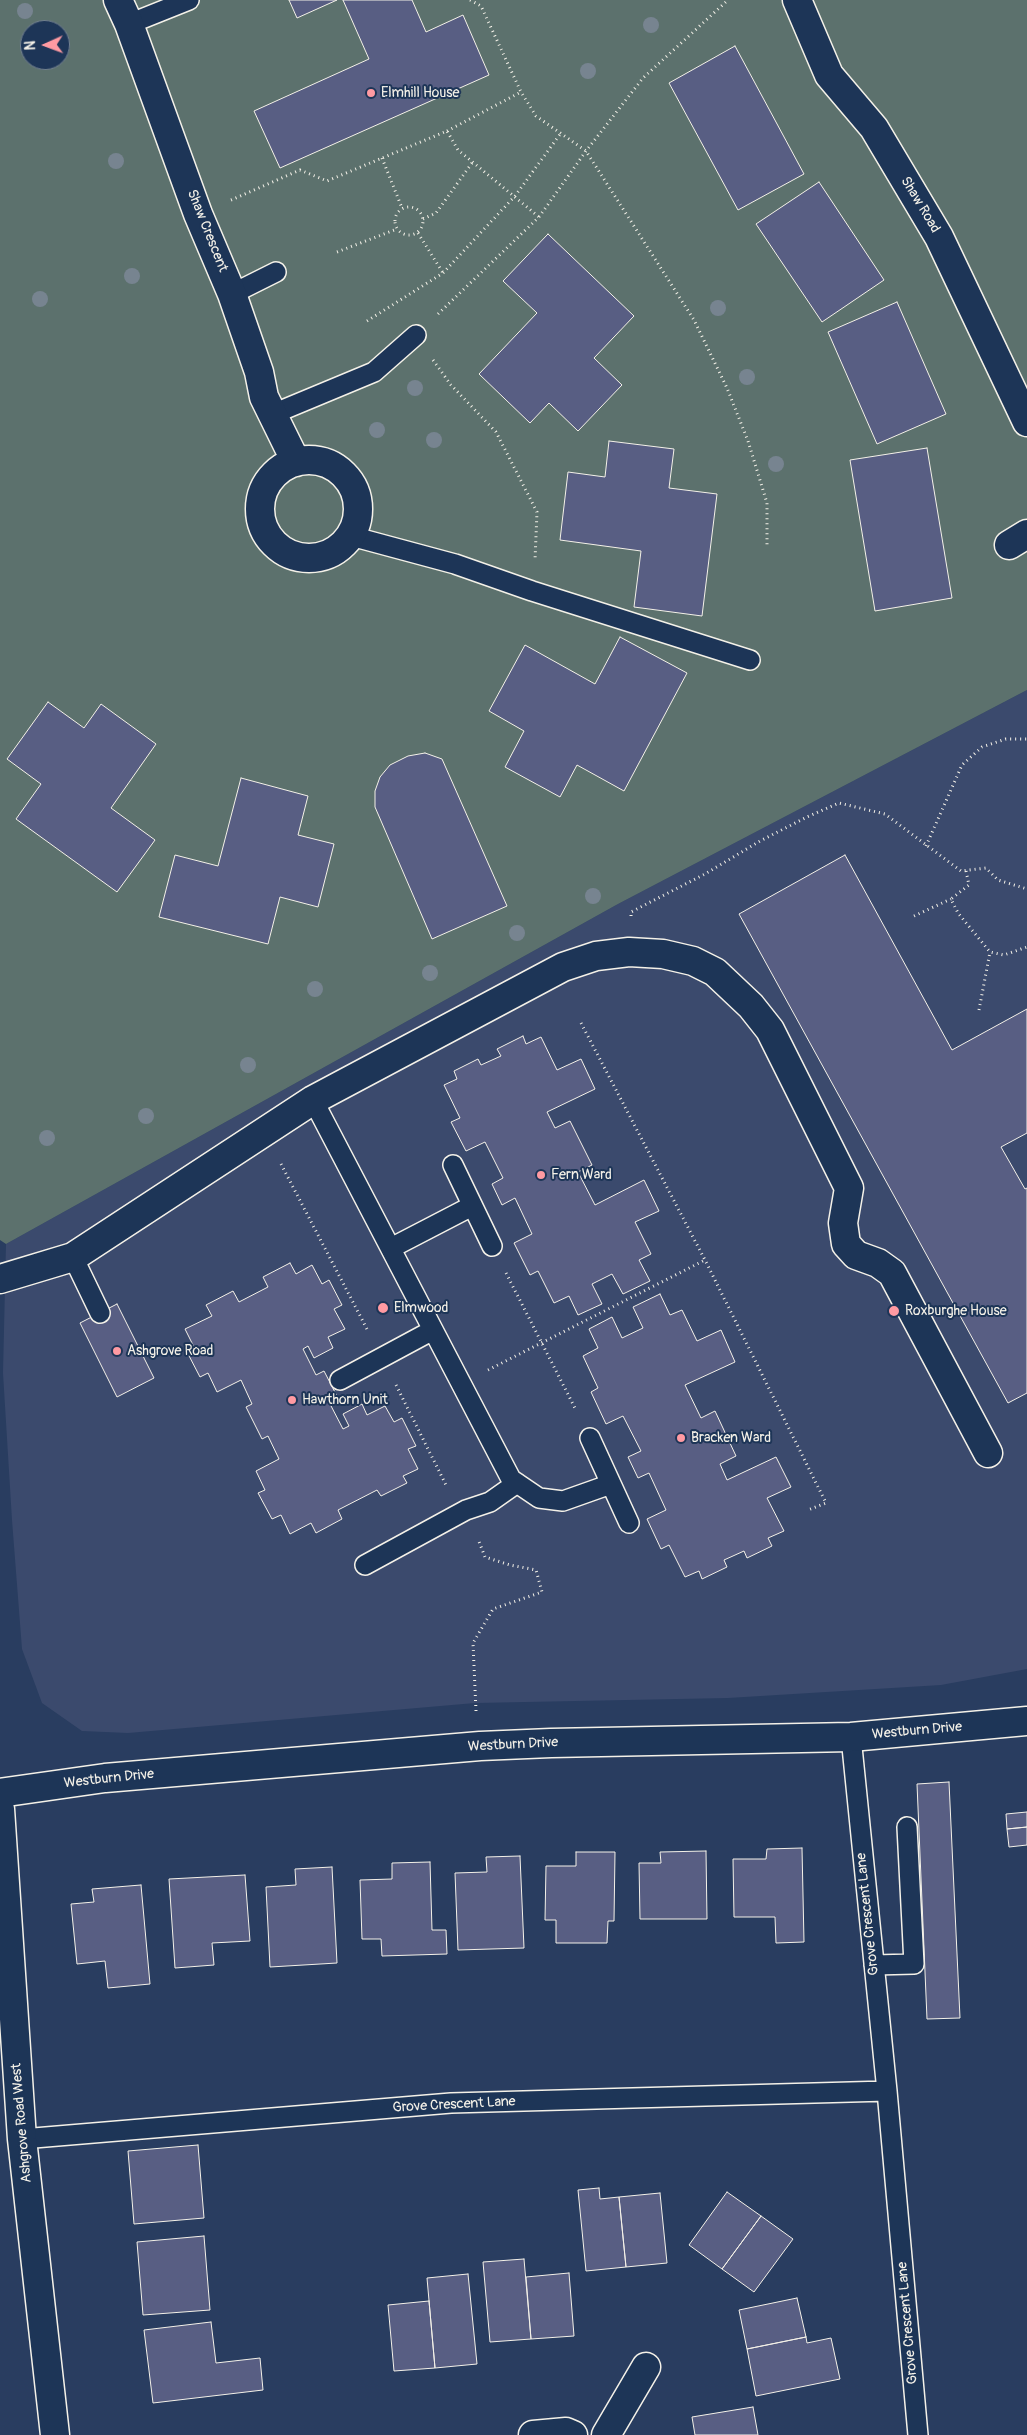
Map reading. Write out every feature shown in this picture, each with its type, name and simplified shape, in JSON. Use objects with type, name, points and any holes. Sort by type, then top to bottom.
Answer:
[{"type":"street","name":"Shaw Road","points":[[796,0],[829,75],[874,128],[939,237],[1027,422]]},
{"type":"street","name":"Shaw Crescent","points":[[123,12],[198,214],[232,294],[259,372],[264,397],[296,462]]},
{"type":"street","points":[[315,460],[334,466],[349,479],[357,497],[358,517],[351,536],[333,553],[307,559],[283,552],[271,541],[263,527],[259,511],[262,494],[269,480],[281,468],[296,462],[315,460]]},
{"type":"street","points":[[0,1279],[73,1257],[313,1100],[563,967],[596,956],[629,952],[663,954],[693,961],[715,972],[751,1006],[770,1030],[849,1188],[843,1223],[846,1244],[856,1256],[878,1263],[892,1273],[988,1453]]},
{"type":"street","name":"Westburn Drive","points":[[0,1793],[105,1778],[480,1746],[551,1742],[851,1737],[1027,1721]]},
{"type":"street","name":"Ashgrove Road West","points":[[0,1809],[22,2139],[56,2435]]},
{"type":"street","points":[[606,2435],[646,2367]]},
{"type":"street","points":[[533,2435],[566,2432],[573,2435]]},
{"type":"lane","points":[[123,12],[189,0]]},
{"type":"lane","points":[[232,294],[276,272]]},
{"type":"lane","points":[[273,414],[374,372],[416,335]]},
{"type":"lane","points":[[351,536],[456,564],[532,591],[750,660]]},
{"type":"lane","points":[[313,1100],[511,1479],[538,1498],[563,1500],[611,1484]]},
{"type":"lane","points":[[453,1166],[492,1246]]},
{"type":"lane","points":[[391,1248],[472,1206]]},
{"type":"lane","points":[[73,1257],[100,1313]]},
{"type":"lane","points":[[340,1380],[433,1330]]},
{"type":"lane","points":[[590,1438],[629,1523]]},
{"type":"lane","points":[[364,1565],[466,1510],[490,1502],[517,1483]]},
{"type":"lane","name":"Grove Crescent Lane","points":[[851,1737],[887,2091],[918,2435]]},
{"type":"lane","points":[[874,1965],[914,1964],[907,1827]]},
{"type":"lane","name":"Grove Crescent Lane","points":[[22,2139],[451,2103],[887,2091]]},
{"type":"path","points":[[470,0],[481,6],[521,92],[536,116],[586,150],[694,320],[726,388],[748,441],[767,503],[767,547]]},
{"type":"path","points":[[532,591],[537,512],[496,432],[451,385],[416,335],[539,217],[586,150],[643,78],[728,0]]},
{"type":"path","points":[[198,214],[300,170],[327,181],[446,131],[521,92]]},
{"type":"path","points":[[446,131],[458,150],[472,163],[539,217]]},
{"type":"path","points":[[367,321],[442,273],[515,196],[561,133]]},
{"type":"path","points":[[382,158],[402,208]]},
{"type":"path","points":[[423,219],[436,213],[472,163]]},
{"type":"path","points":[[402,208],[415,208],[420,211],[424,224],[418,233],[409,236],[397,228],[394,220],[398,211],[402,208]]},
{"type":"path","points":[[337,252],[397,228]]},
{"type":"path","points":[[418,233],[442,273]]},
{"type":"path","points":[[926,846],[962,765],[982,747],[1006,739],[1027,739]]},
{"type":"path","points":[[629,952],[632,912],[760,841],[806,817],[839,803],[885,814],[960,871],[986,868],[998,880],[1027,889]]},
{"type":"path","points":[[914,916],[951,899],[969,885],[966,871]]},
{"type":"path","points":[[951,899],[958,913],[990,952],[1004,955],[1027,947]]},
{"type":"path","points":[[979,1010],[990,952]]},
{"type":"path","points":[[581,1023],[705,1260],[826,1503],[808,1510]]},
{"type":"path","points":[[264,1132],[382,1357],[451,1495],[466,1510],[485,1557],[536,1570],[542,1592],[493,1609],[473,1643],[475,1703],[480,1746]]},
{"type":"path","points":[[492,1246],[590,1438]]},
{"type":"path","points":[[460,1383],[542,1344],[705,1260]]},
{"type":"shaded area","name":"Elmwood","points":[[1027,690],[1027,1669],[941,1685],[728,1698],[475,1703],[128,1733],[82,1731],[42,1703],[22,1649],[3,1373],[6,1244],[618,904]]},
{"type":"green space","points":[[0,0],[1027,0],[1027,690],[618,904],[6,1244],[0,1240]]},
{"type":"building","points":[[289,0],[337,0],[297,18]]},
{"type":"building","name":"Elmhill House","points":[[343,0],[412,0],[426,32],[463,15],[489,75],[280,168],[254,111],[369,59]]},
{"type":"building","points":[[735,46],[804,174],[738,210],[669,83]]},
{"type":"building","points":[[819,182],[884,280],[822,322],[756,224]]},
{"type":"building","points":[[548,234],[634,316],[594,358],[622,385],[578,431],[549,403],[530,423],[479,374],[537,313],[503,281]]},
{"type":"building","points":[[897,302],[946,414],[877,444],[828,332]]},
{"type":"building","points":[[609,441],[674,449],[669,488],[717,494],[702,616],[634,607],[641,551],[560,540],[568,472],[605,477]]},
{"type":"building","points":[[927,448],[952,598],[875,611],[850,460]]},
{"type":"building","points":[[620,637],[687,673],[624,791],[577,765],[560,797],[505,767],[524,731],[489,711],[525,645],[595,684]]},
{"type":"building","points":[[48,702],[84,728],[101,704],[156,744],[111,808],[155,840],[117,892],[16,819],[41,784],[7,759]]},
{"type":"building","points":[[425,753],[442,759],[507,906],[432,939],[375,807],[375,791],[380,777],[390,765],[408,756]]},
{"type":"building","points":[[241,778],[308,796],[298,835],[334,844],[318,907],[280,897],[268,944],[159,917],[175,855],[218,866]]},
{"type":"building","name":"Roxburghe House","points":[[845,855],[952,1050],[1027,1009],[1027,1133],[1001,1147],[1025,1189],[1027,1188],[1027,1393],[1008,1403],[739,914]]},
{"type":"building","name":"Fern Ward","points":[[523,1036],[526,1044],[541,1037],[557,1070],[581,1059],[595,1089],[547,1112],[555,1128],[570,1121],[592,1165],[578,1172],[595,1205],[644,1180],[659,1211],[635,1222],[651,1254],[639,1260],[650,1281],[623,1294],[612,1274],[592,1284],[602,1304],[578,1315],[569,1296],[554,1303],[538,1271],[530,1275],[514,1243],[532,1234],[515,1198],[502,1205],[492,1184],[503,1178],[485,1142],[466,1151],[451,1122],[460,1118],[444,1085],[457,1079],[454,1071],[478,1059],[481,1065],[501,1056],[497,1049]]},
{"type":"building","name":"Hawthorn Unit","points":[[290,1263],[296,1274],[312,1265],[322,1284],[329,1280],[342,1305],[334,1309],[345,1329],[328,1337],[333,1348],[314,1358],[308,1346],[303,1349],[316,1375],[324,1371],[338,1398],[329,1402],[343,1429],[349,1426],[343,1414],[362,1404],[367,1415],[385,1406],[394,1422],[402,1418],[416,1446],[408,1449],[418,1469],[403,1476],[407,1483],[381,1496],[377,1490],[338,1510],[342,1519],[316,1533],[311,1523],[290,1534],[281,1515],[272,1519],[258,1493],[265,1490],[256,1471],[279,1459],[268,1436],[262,1439],[246,1407],[252,1404],[241,1380],[217,1392],[208,1373],[200,1377],[186,1350],[194,1347],[185,1329],[212,1316],[206,1305],[233,1291],[239,1302],[268,1287],[263,1277]]},
{"type":"building","name":"Bracken Ward","points":[[660,1294],[670,1315],[682,1310],[697,1341],[721,1330],[735,1362],[685,1385],[701,1418],[715,1411],[736,1456],[720,1464],[727,1480],[776,1457],[791,1487],[767,1498],[784,1531],[768,1538],[772,1546],[747,1558],[744,1551],[724,1560],[727,1567],[702,1579],[699,1571],[685,1577],[669,1545],[661,1549],[647,1519],[666,1510],[649,1473],[638,1478],[628,1457],[641,1451],[623,1416],[606,1424],[591,1392],[598,1388],[583,1356],[598,1348],[589,1329],[612,1317],[622,1338],[643,1328],[633,1307]]},
{"type":"building","name":"Ashgrove Road","points":[[117,1304],[154,1378],[117,1397],[80,1323]]},
{"type":"building","points":[[949,1782],[960,2018],[927,2019],[917,1784]]},
{"type":"building","points":[[1027,1812],[1027,1827],[1007,1829],[1006,1814]]},
{"type":"building","points":[[1027,1827],[1027,1845],[1009,1847],[1007,1829]]},
{"type":"building","points":[[802,1848],[804,1942],[776,1943],[775,1917],[734,1917],[733,1859],[766,1859],[767,1849]]},
{"type":"building","points":[[706,1851],[707,1919],[640,1919],[639,1863],[661,1863],[660,1852]]},
{"type":"building","points":[[576,1852],[615,1852],[614,1921],[608,1921],[607,1943],[556,1943],[556,1920],[545,1920],[546,1866],[576,1866]]},
{"type":"building","points":[[520,1856],[524,1948],[458,1950],[455,1873],[487,1872],[486,1857]]},
{"type":"building","points":[[430,1862],[432,1930],[446,1930],[447,1954],[382,1956],[381,1939],[362,1939],[360,1880],[392,1879],[392,1863]]},
{"type":"building","points":[[332,1867],[337,1963],[270,1967],[266,1887],[296,1885],[295,1869]]},
{"type":"building","points":[[245,1875],[250,1941],[212,1943],[214,1965],[175,1968],[169,1879]]},
{"type":"building","points":[[141,1885],[150,1984],[108,1988],[105,1961],[77,1964],[71,1904],[94,1902],[92,1889]]},
{"type":"building","points":[[198,2145],[204,2218],[134,2224],[128,2151]]},
{"type":"building","points":[[599,2188],[600,2199],[619,2197],[626,2267],[586,2271],[578,2190]]},
{"type":"building","points":[[727,2192],[761,2216],[722,2269],[689,2245]]},
{"type":"building","points":[[660,2193],[667,2263],[626,2267],[619,2197]]},
{"type":"building","points":[[761,2216],[793,2239],[754,2292],[722,2269]]},
{"type":"building","points":[[204,2236],[210,2310],[143,2315],[137,2242]]},
{"type":"building","points":[[524,2259],[531,2339],[490,2342],[483,2262]]},
{"type":"building","points":[[569,2273],[574,2336],[531,2339],[526,2277]]},
{"type":"building","points":[[468,2274],[477,2364],[435,2368],[427,2278]]},
{"type":"building","points":[[797,2298],[806,2337],[747,2349],[739,2310]]},
{"type":"building","points":[[429,2301],[435,2368],[394,2371],[388,2305]]},
{"type":"building","points":[[211,2322],[216,2363],[260,2358],[263,2390],[153,2403],[144,2330]]},
{"type":"building","points":[[806,2337],[807,2343],[831,2338],[840,2379],[756,2396],[747,2349]]},
{"type":"building","points":[[753,2407],[758,2435],[695,2435],[692,2417]]},
{"type":"place","name":"Elmhill House","points":[[371,93]]},
{"type":"place","name":"Fern Ward","points":[[541,1175]]},
{"type":"place","name":"Elmwood","points":[[383,1308]]},
{"type":"place","name":"Roxburghe House","points":[[894,1311]]},
{"type":"place","name":"Ashgrove Road","points":[[117,1351]]},
{"type":"place","name":"Hawthorn Unit","points":[[292,1400]]},
{"type":"place","name":"Bracken Ward","points":[[681,1438]]}]
